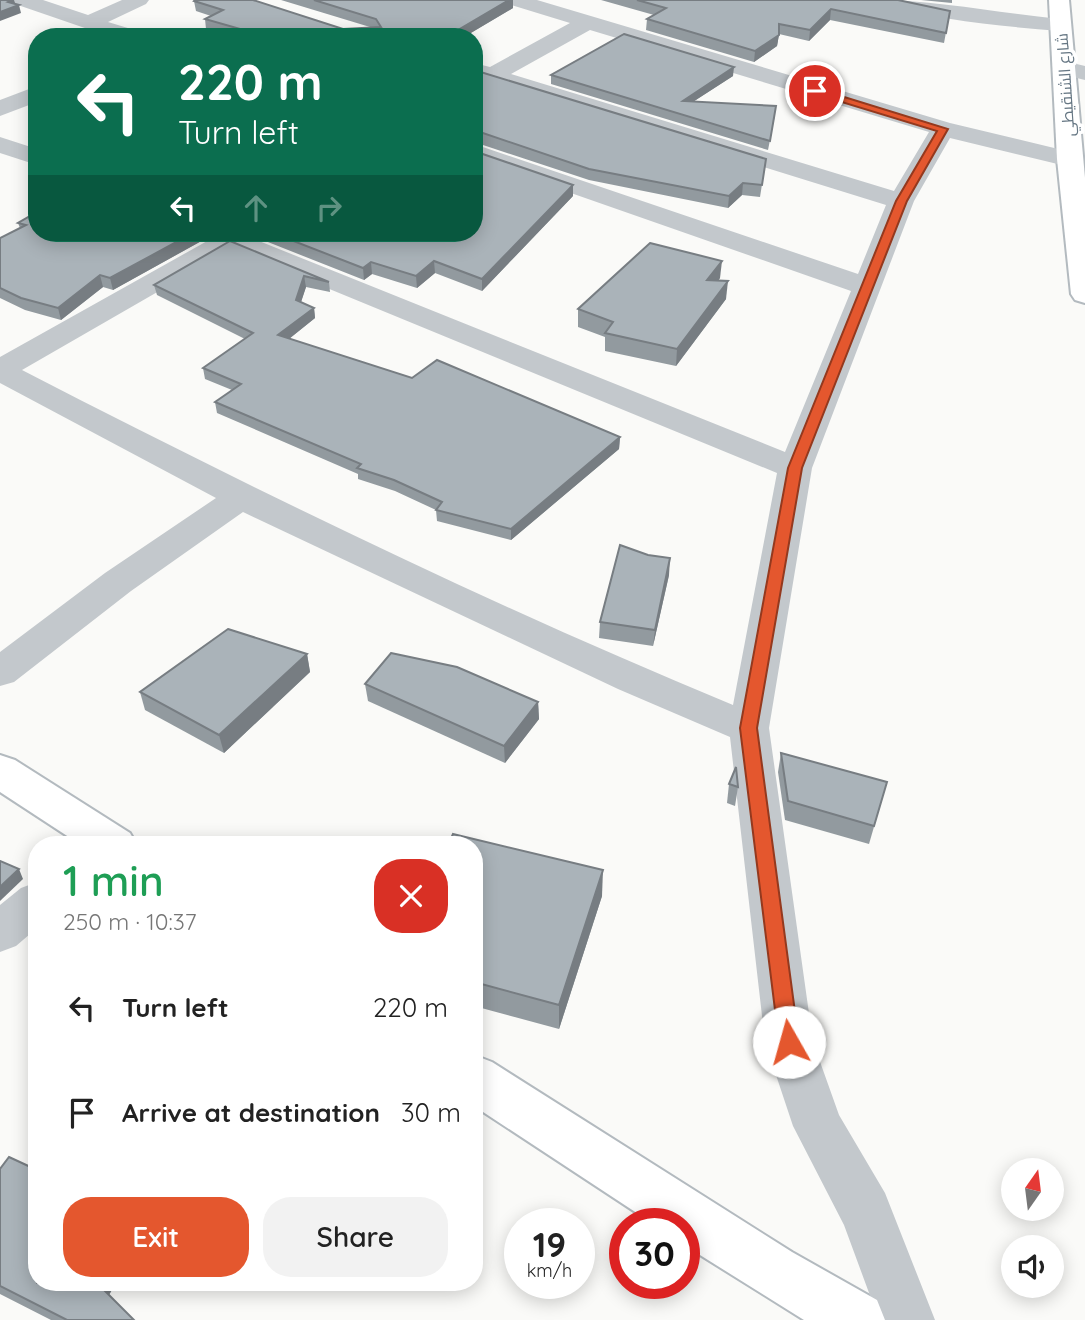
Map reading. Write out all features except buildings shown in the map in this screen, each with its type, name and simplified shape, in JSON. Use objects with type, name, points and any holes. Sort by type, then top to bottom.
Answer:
[{"type":"street","points":[[22,0],[107,28]]},
{"type":"street","points":[[90,22],[139,0]]},
{"type":"street","points":[[515,0],[943,129],[1070,159]]},
{"type":"street","points":[[885,0],[929,12],[967,18],[1060,25]]},
{"type":"street","name":"شارع الشنقيطي","points":[[1059,0],[1060,25],[1075,70],[1070,159],[1080,188],[1085,295]]},
{"type":"street","points":[[483,72],[586,23]]},
{"type":"street","points":[[483,72],[901,201]]},
{"type":"street","points":[[0,109],[28,97]]},
{"type":"street","points":[[907,1320],[866,1212],[818,1126],[789,1042],[749,728],[795,468],[901,201],[943,129]]},
{"type":"street","points":[[0,144],[28,155]]},
{"type":"street","points":[[483,155],[865,286]]},
{"type":"street","points":[[0,370],[213,242]]},
{"type":"street","points":[[238,242],[795,468]]},
{"type":"street","points":[[0,370],[241,497],[632,679],[749,728]]},
{"type":"street","points":[[0,672],[118,582],[241,497]]},
{"type":"street","points":[[0,771],[97,836]]},
{"type":"street","points":[[0,932],[28,909]]},
{"type":"street","points":[[483,1084],[773,1271],[857,1320]]},
{"type":"route","points":[[789,1042],[749,728],[795,468],[901,201],[943,129],[815,91]]}]
